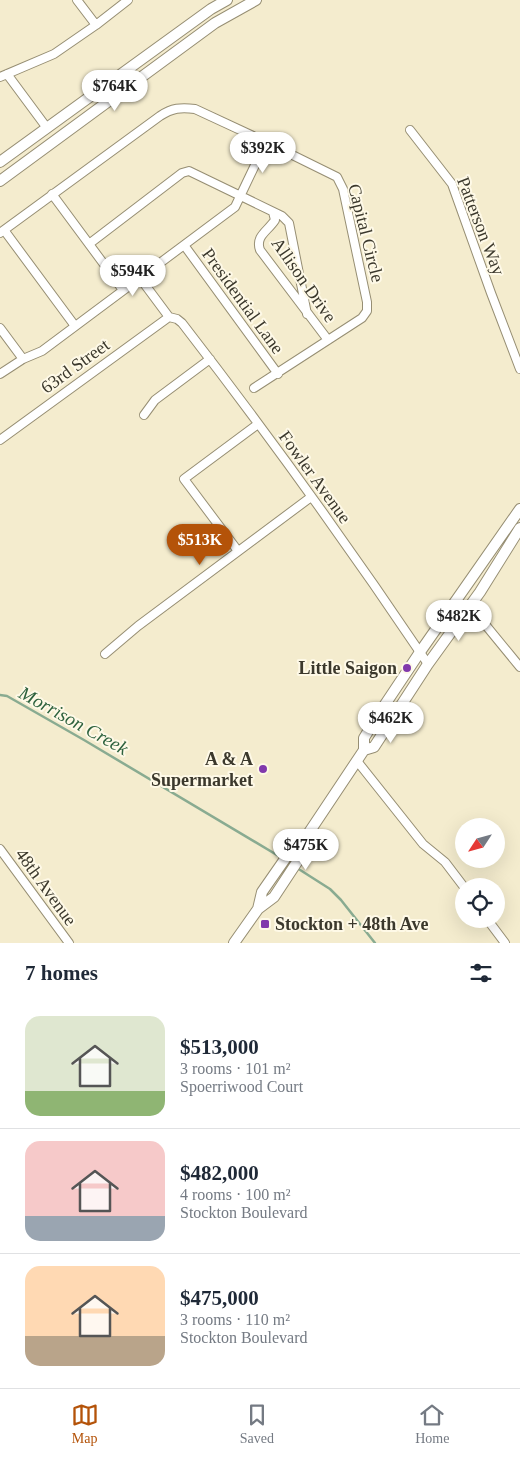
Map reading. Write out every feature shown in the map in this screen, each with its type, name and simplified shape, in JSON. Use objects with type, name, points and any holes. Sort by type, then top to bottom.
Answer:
[{"type":"main road","points":[[0,162],[227,0]]},
{"type":"main road","points":[[0,181],[215,24],[256,0]]},
{"type":"main road","points":[[234,943],[258,908],[262,892],[294,846],[308,834],[357,761],[364,750],[364,738],[420,652],[520,509]]},
{"type":"main road","points":[[364,750],[374,747],[428,664],[470,606],[520,528]]},
{"type":"main road","points":[[458,599],[470,606]]},
{"type":"main road","points":[[258,908],[274,897],[303,853],[308,834]]},
{"type":"street","points":[[77,0],[96,25]]},
{"type":"street","points":[[47,128],[3,75],[54,54],[128,0]]},
{"type":"street","name":"Capital Circle","points":[[2,232],[171,109],[183,107],[195,109],[336,177],[343,188],[367,302],[367,311],[362,318],[254,388]]},
{"type":"street","name":"Patterson Way","points":[[410,130],[452,184],[487,284],[520,369]]},
{"type":"street","points":[[0,374],[23,359],[42,351],[235,207],[239,195],[266,142]]},
{"type":"street","points":[[89,244],[182,173],[189,171],[282,216],[289,223],[307,314]]},
{"type":"street","points":[[52,194],[123,290]]},
{"type":"street","name":"Allison Drive","points":[[273,212],[275,220],[260,236],[258,243],[260,250],[328,340]]},
{"type":"street","points":[[2,232],[75,326]]},
{"type":"street","name":"Presidential Lane","points":[[184,245],[278,374]]},
{"type":"street","name":"Fowler Avenue","points":[[140,278],[169,317],[177,319],[182,323],[210,359],[351,551],[428,664]]},
{"type":"street","name":"63rd Street","points":[[0,440],[169,317]]},
{"type":"street","points":[[0,328],[23,359]]},
{"type":"street","points":[[144,415],[155,400],[210,359]]},
{"type":"street","points":[[238,551],[184,479],[258,424]]},
{"type":"street","points":[[105,654],[138,626],[311,497]]},
{"type":"street","points":[[470,606],[520,667]]},
{"type":"street","points":[[357,761],[423,844],[445,862],[457,878]]},
{"type":"street","name":"48th Avenue","points":[[0,849],[68,943]]},
{"type":"street","points":[[494,928],[505,943]]},
{"type":"waterway","name":"Morrison Creek","points":[[0,695],[7,696],[84,740],[282,858]]},
{"type":"waterway","name":"Morrison Creek","points":[[297,868],[330,889],[375,943]]},
{"type":"place","name":"Little Saigon","points":[[407,668]]},
{"type":"place","name":"A & A Supermarket","points":[[263,769]]},
{"type":"place","name":"Stockton + 48th Ave","points":[[265,924]]}]
